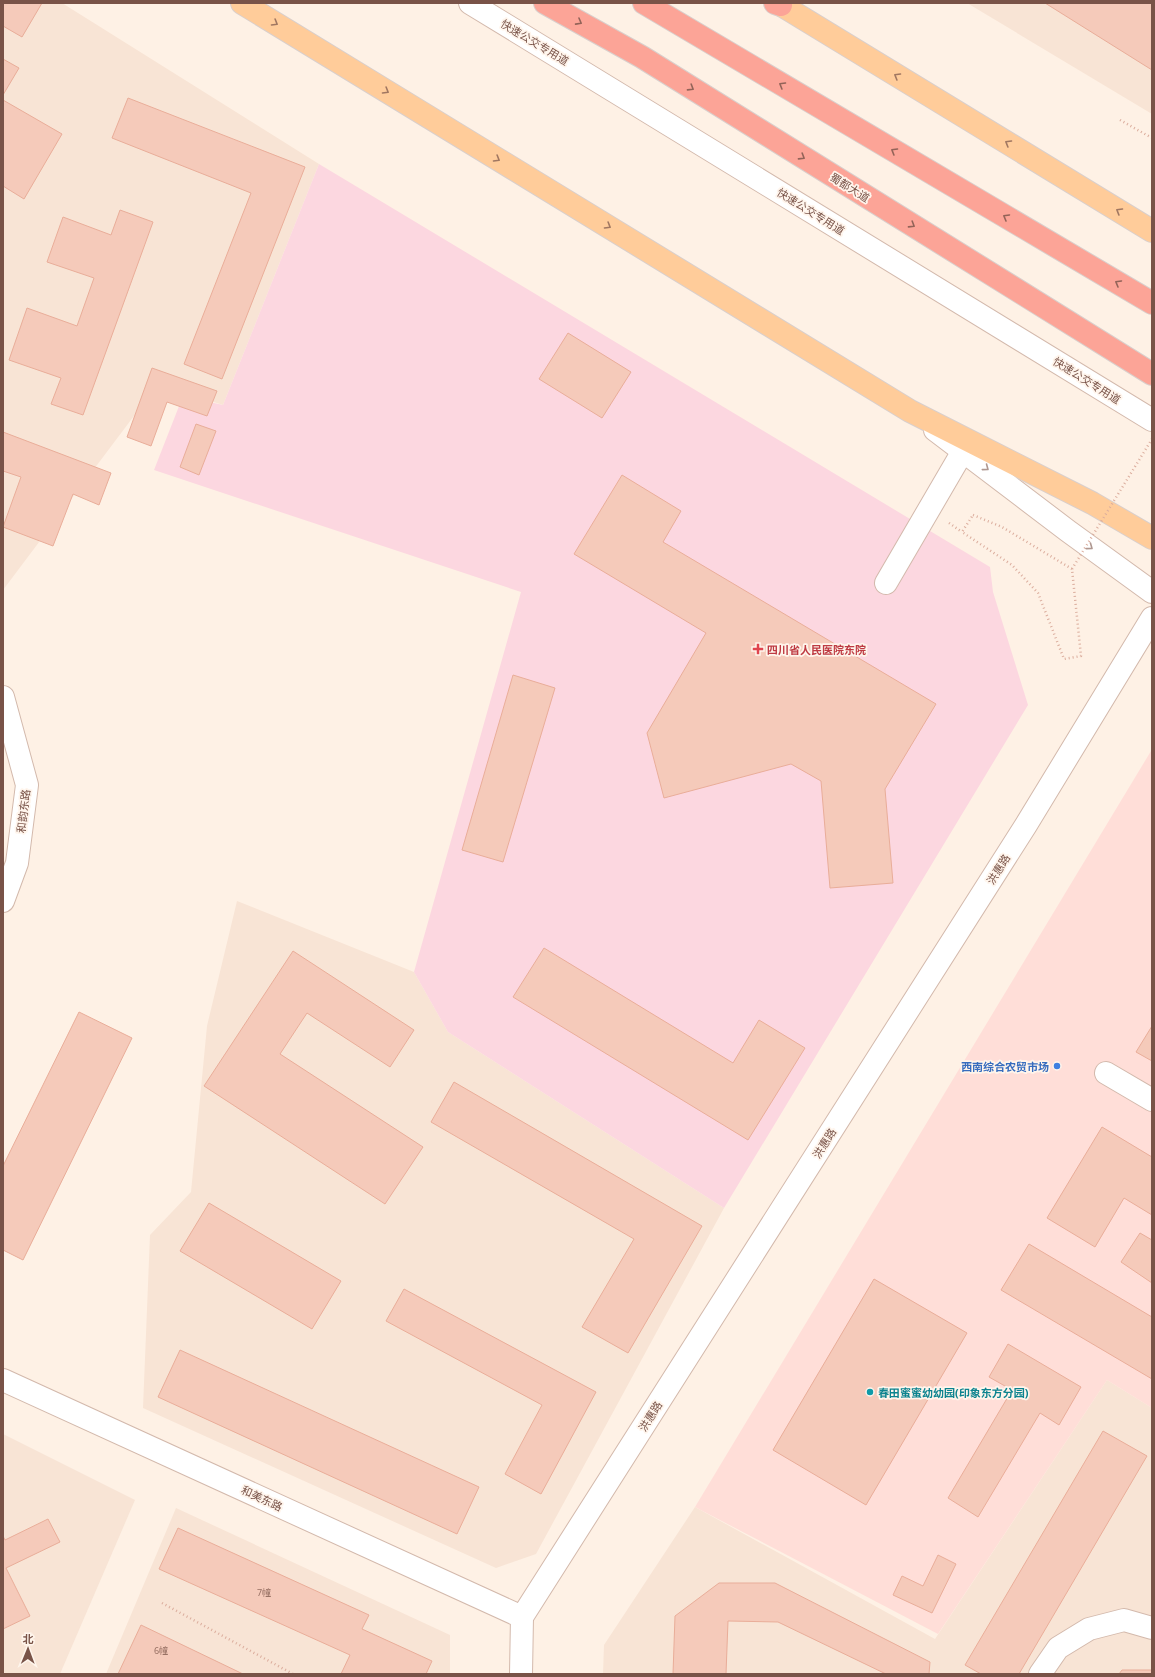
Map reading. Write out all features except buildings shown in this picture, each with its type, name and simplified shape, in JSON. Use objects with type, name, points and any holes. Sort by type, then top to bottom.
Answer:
[{"type":"highway","name":"蜀都大道","points":[[545,3],[648,62],[1152,374]]},
{"type":"highway","points":[[644,3],[1152,303]]},
{"type":"main road","points":[[242,3],[910,411],[1092,503],[1152,538]]},
{"type":"main road","points":[[778,4],[1151,231]]},
{"type":"street","name":"快速公交专用道","points":[[470,3],[1152,420]]},
{"type":"street","points":[[910,411],[1152,592]]},
{"type":"street","points":[[886,583],[964,451]]},
{"type":"street","name":"洪惠路","points":[[522,1617],[1026,825],[1152,618]]},
{"type":"street","name":"和韵东路","points":[[3,697],[27,785],[17,863],[3,901]]},
{"type":"street","points":[[1106,1073],[1152,1100]]},
{"type":"street","name":"和美东路","points":[[3,1380],[522,1617]]},
{"type":"street","points":[[521,1674],[522,1617]]},
{"type":"street","points":[[1040,1674],[1058,1648],[1089,1629],[1124,1620],[1152,1628]]},
{"type":"path","points":[[1120,120],[1152,138]]},
{"type":"path","points":[[944,519],[1012,565],[1038,593],[1064,659],[1081,656],[1072,569],[1152,439]]},
{"type":"path","points":[[962,532],[973,515],[1002,527],[1072,569]]},
{"type":"path","points":[[162,1603],[293,1674]]},
{"type":"shaded area","points":[[3,3],[62,3],[319,164],[223,405],[158,384],[3,590]]},
{"type":"shaded area","points":[[967,3],[1152,3],[1152,114]]},
{"type":"shaded area","name":"四川省人民医院东院","points":[[319,164],[990,567],[993,592],[1028,705],[724,1208],[448,1032],[414,972],[521,592],[154,470],[183,396],[223,405]]},
{"type":"shaded area","name":"西南综合农贸市场","points":[[1151,751],[1152,1408],[1107,1380],[938,1634],[695,1507]]},
{"type":"shaded area","points":[[237,901],[414,972],[448,1032],[724,1208],[536,1554],[496,1568],[143,1408],[150,1235],[191,1192],[207,1026]]},
{"type":"shaded area","points":[[1107,1380],[1152,1408],[1152,1674],[603,1674],[604,1645],[695,1507],[935,1639]]},
{"type":"shaded area","points":[[3,1434],[135,1500],[60,1674],[3,1674]]},
{"type":"shaded area","points":[[176,1508],[450,1635],[450,1674],[106,1674]]},
{"type":"place","name":"四川省人民医院东院","points":[[758,649]]},
{"type":"place","name":"西南综合农贸市场","points":[[1057,1066]]},
{"type":"place","name":"春田蜜蜜幼幼园(印象东方分园)","points":[[870,1392]]}]
